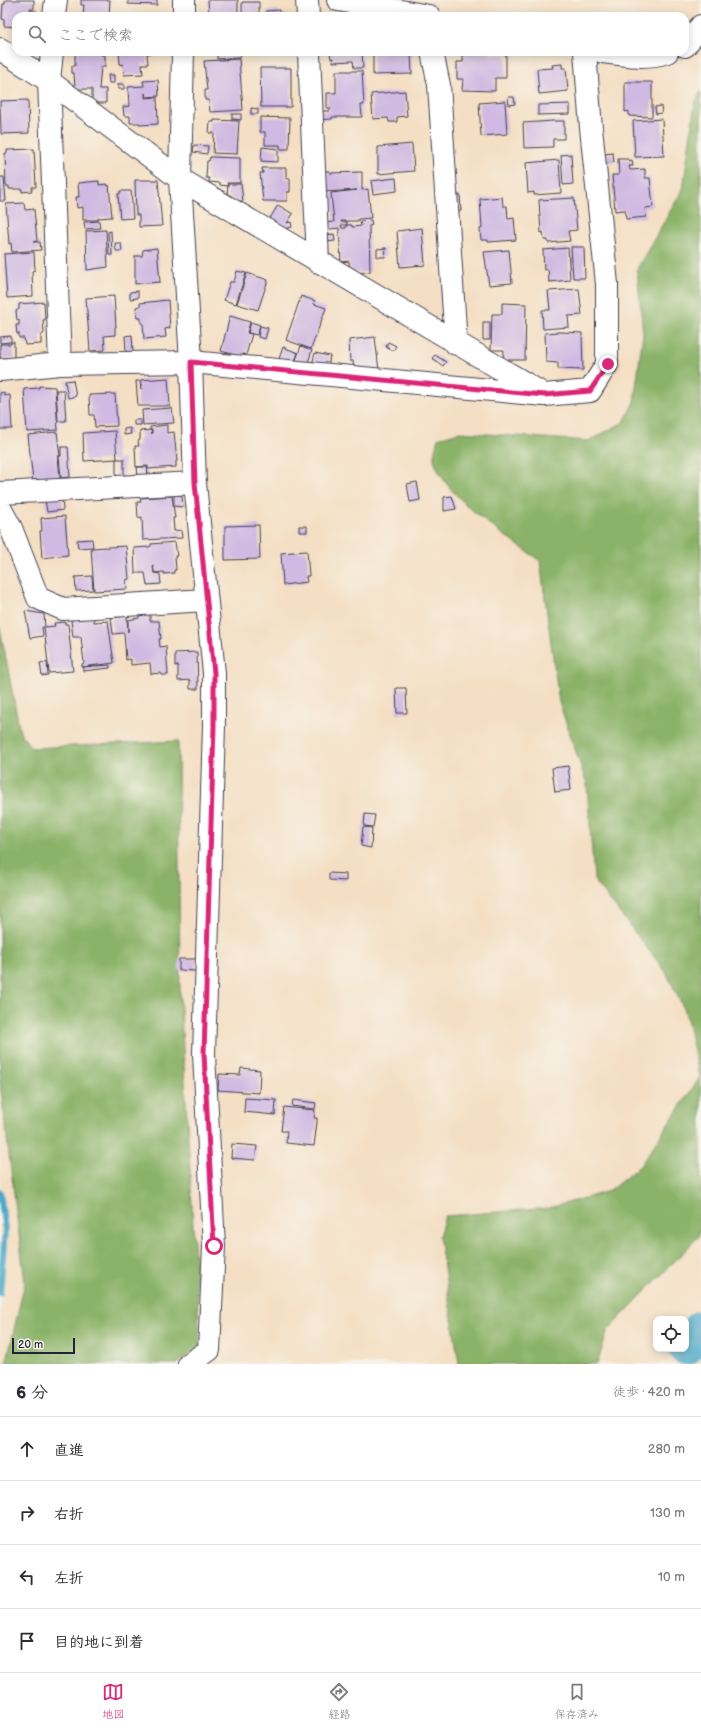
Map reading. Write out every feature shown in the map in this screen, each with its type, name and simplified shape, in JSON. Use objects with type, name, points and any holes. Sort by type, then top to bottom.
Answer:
[{"type":"street","points":[[54,12],[56,0]]},
{"type":"street","points":[[184,0],[184,12]]},
{"type":"street","points":[[307,0],[308,12]]},
{"type":"street","points":[[338,0],[425,12]]},
{"type":"street","points":[[689,41],[701,26]]},
{"type":"street","points":[[0,49],[50,82],[180,179],[544,395]]},
{"type":"street","points":[[52,56],[50,82],[60,364]]},
{"type":"street","points":[[183,56],[180,179],[191,362],[195,483],[214,673],[214,726],[204,1054],[214,1246],[209,1350],[189,1364]]},
{"type":"street","points":[[309,56],[318,262]]},
{"type":"street","points":[[433,56],[439,85],[456,344]]},
{"type":"street","points":[[0,370],[60,364],[191,362],[544,395],[590,391],[608,364],[607,284],[585,56]]},
{"type":"street","points":[[0,493],[195,483]]},
{"type":"street","points":[[0,508],[11,528],[38,598],[63,609],[206,600]]},
{"type":"green space","points":[[701,92],[701,1224],[698,1237],[608,1330],[597,1364],[459,1364],[439,1236],[445,1216],[549,1208],[609,1191],[640,1166],[700,1077],[685,1011],[666,972],[594,880],[587,784],[559,702],[540,561],[479,516],[464,502],[450,488],[440,474],[434,457],[438,438],[459,432],[588,441],[624,422],[634,402],[643,334],[637,269],[683,189],[695,103]]},
{"type":"green space","points":[[0,628],[20,732],[31,748],[178,741],[180,996],[200,1347],[177,1364],[6,1364],[25,1282],[0,1083]]},
{"type":"building","points":[[5,0],[34,0],[34,9],[30,9],[30,12],[12,12],[12,27],[4,26],[4,20],[2,19],[3,4],[5,4]]},
{"type":"building","points":[[81,0],[110,0],[109,12],[83,12],[84,5],[81,5]]},
{"type":"building","points":[[128,0],[157,0],[157,5],[128,4]]},
{"type":"building","points":[[208,0],[238,0],[238,12],[209,12]]},
{"type":"building","points":[[242,2],[259,2],[259,12],[242,12]]},
{"type":"building","points":[[279,10],[279,12],[266,12]]},
{"type":"building","points":[[75,56],[105,56],[105,67],[101,67],[99,89],[106,89],[106,103],[92,103],[92,89],[75,89],[72,66],[75,66]]},
{"type":"building","points":[[119,56],[147,56],[148,64],[142,64],[143,74],[124,75],[123,64],[120,65]]},
{"type":"building","points":[[217,56],[240,56],[239,58],[217,59]]},
{"type":"building","points":[[331,56],[362,56],[363,68],[354,68],[353,61],[333,62],[333,58],[331,59]]},
{"type":"building","points":[[373,56],[411,56],[412,74],[373,75]]},
{"type":"building","points":[[463,56],[506,56],[506,78],[495,78],[495,91],[462,90],[463,79],[457,79],[457,62],[463,62]]},
{"type":"building","points":[[239,59],[243,110],[210,112],[209,100],[205,100],[205,90],[207,90],[204,61]]},
{"type":"building","points":[[562,64],[562,68],[566,68],[568,91],[539,94],[537,69],[553,68],[552,65]]},
{"type":"building","points":[[260,68],[291,68],[291,107],[261,107]]},
{"type":"building","points":[[336,71],[362,71],[364,105],[361,105],[362,117],[332,117],[332,119],[317,120],[317,111],[330,111],[330,108],[327,108],[327,93],[336,93]]},
{"type":"building","points":[[108,75],[114,75],[114,83],[109,83]]},
{"type":"building","points":[[158,80],[159,96],[146,97],[145,93],[145,98],[157,97],[158,124],[140,125],[140,123],[130,123],[130,116],[124,116],[123,107],[129,106],[128,87],[144,86],[143,81]]},
{"type":"building","points":[[625,82],[652,82],[652,117],[629,116],[629,111],[625,112]]},
{"type":"building","points":[[118,84],[124,84],[124,89],[118,89]]},
{"type":"building","points":[[405,91],[407,116],[397,117],[397,122],[389,122],[388,118],[373,119],[371,94]]},
{"type":"building","points":[[508,97],[514,97],[515,104],[509,105]]},
{"type":"building","points":[[28,100],[29,133],[1,134],[0,101]]},
{"type":"building","points":[[505,101],[507,134],[481,136],[479,103]]},
{"type":"building","points":[[570,104],[570,114],[538,115],[538,105]]},
{"type":"building","points":[[661,106],[662,113],[656,114],[655,107]]},
{"type":"building","points":[[251,108],[258,109],[258,114],[251,114]]},
{"type":"building","points":[[232,114],[241,114],[241,120],[232,119]]},
{"type":"building","points":[[260,117],[290,118],[289,149],[280,149],[280,145],[265,145],[265,132],[260,132]]},
{"type":"building","points":[[662,119],[664,156],[635,157],[633,121]]},
{"type":"building","points":[[214,120],[239,121],[237,154],[213,153],[214,133],[209,133],[210,122],[214,122]]},
{"type":"building","points":[[564,121],[564,139],[553,139],[553,147],[524,148],[523,123]]},
{"type":"building","points":[[412,144],[414,171],[378,174],[378,147]]},
{"type":"building","points":[[194,145],[208,146],[207,154],[193,152]]},
{"type":"building","points":[[262,147],[278,149],[278,162],[261,161]]},
{"type":"building","points":[[34,149],[36,187],[32,187],[32,191],[22,192],[22,189],[9,189],[9,186],[6,186],[5,153],[7,153],[7,150]]},
{"type":"building","points":[[613,153],[614,162],[598,164],[597,155]]},
{"type":"building","points":[[571,154],[573,184],[563,185],[561,155]]},
{"type":"building","points":[[210,157],[240,158],[240,183],[227,183],[228,186],[220,185],[220,183],[209,182],[209,178],[206,178],[207,161],[209,161]]},
{"type":"building","points":[[618,159],[629,159],[629,161],[632,160],[633,166],[629,166],[630,170],[645,169],[645,178],[650,178],[653,207],[645,208],[646,217],[626,219],[625,210],[615,211],[612,175],[619,175]]},
{"type":"building","points":[[559,160],[561,193],[534,195],[534,192],[528,193],[526,163]]},
{"type":"building","points":[[262,168],[286,168],[286,179],[290,178],[290,192],[287,192],[287,201],[263,201],[260,173],[263,173]]},
{"type":"building","points":[[324,171],[330,171],[330,173],[362,172],[362,190],[368,189],[371,218],[358,219],[358,221],[341,222],[347,222],[347,225],[352,225],[352,227],[361,226],[360,221],[371,220],[372,225],[369,226],[370,272],[350,273],[349,261],[341,262],[339,228],[322,230],[321,223],[334,222],[331,193],[357,190],[324,192]],"holes":[[[341,225],[346,225],[346,228],[342,228]]]},
{"type":"building","points":[[0,177],[4,177],[6,201],[0,201]]},
{"type":"building","points":[[396,178],[397,191],[373,194],[371,181]]},
{"type":"building","points":[[135,180],[158,180],[162,226],[139,227],[139,215],[136,215]]},
{"type":"building","points":[[99,181],[99,185],[109,185],[112,217],[98,218],[98,220],[83,220],[83,207],[77,208],[76,197],[79,197],[78,183]]},
{"type":"building","points":[[228,184],[241,184],[243,201],[236,201],[227,195]]},
{"type":"building","points":[[120,191],[131,191],[133,218],[120,219],[118,194],[120,194]]},
{"type":"building","points":[[460,195],[461,211],[448,212],[447,196]]},
{"type":"building","points":[[502,197],[503,206],[507,206],[508,219],[514,218],[516,240],[488,242],[488,240],[481,240],[480,229],[482,228],[480,199]]},
{"type":"building","points":[[574,198],[577,230],[568,231],[570,241],[548,243],[548,240],[544,240],[543,232],[541,233],[539,200]]},
{"type":"building","points":[[24,203],[25,210],[34,209],[37,241],[33,242],[40,242],[41,250],[12,252],[11,243],[9,244],[6,204]]},
{"type":"building","points":[[278,205],[293,214],[287,223],[291,222],[292,227],[285,229],[269,220]]},
{"type":"building","points":[[99,221],[100,228],[85,229],[84,222]]},
{"type":"building","points":[[422,228],[425,265],[400,267],[397,231]]},
{"type":"building","points":[[106,230],[108,267],[87,270],[86,231]]},
{"type":"building","points":[[111,231],[112,255],[109,255],[108,232]]},
{"type":"building","points":[[334,234],[335,241],[326,242],[326,235]]},
{"type":"building","points":[[115,243],[121,243],[122,251],[116,251]]},
{"type":"building","points":[[571,247],[584,247],[585,278],[573,278]]},
{"type":"building","points":[[157,248],[160,282],[135,284],[135,256],[142,256],[143,250]]},
{"type":"building","points":[[386,248],[385,257],[377,257],[377,249]]},
{"type":"building","points":[[568,248],[570,280],[549,282],[548,269],[544,270],[543,250]]},
{"type":"building","points":[[509,250],[512,283],[489,285],[484,252]]},
{"type":"building","points":[[34,252],[35,270],[32,271],[33,296],[7,298],[4,254]]},
{"type":"building","points":[[237,271],[246,273],[236,304],[224,300],[230,282],[234,282]]},
{"type":"building","points":[[247,273],[268,280],[258,310],[237,304]]},
{"type":"building","points":[[579,289],[582,315],[568,316],[569,327],[543,329],[542,310],[550,310],[548,291]]},
{"type":"building","points":[[138,291],[138,298],[130,299],[130,292]]},
{"type":"building","points":[[114,296],[116,327],[115,335],[104,336],[105,350],[90,351],[86,298]]},
{"type":"building","points":[[301,296],[315,301],[314,304],[326,308],[311,349],[286,340]]},
{"type":"building","points":[[168,300],[170,328],[165,329],[166,337],[144,339],[143,323],[141,323],[141,318],[137,318],[136,307],[140,306],[140,303]]},
{"type":"building","points":[[44,302],[45,320],[43,320],[44,333],[41,336],[41,344],[25,345],[24,338],[19,338],[19,333],[17,334],[16,325],[19,325],[19,320],[17,320],[16,311],[19,309],[19,304]]},
{"type":"building","points":[[502,303],[526,304],[525,360],[503,360],[504,350],[491,350],[492,314],[502,314]]},
{"type":"building","points":[[230,316],[250,322],[247,333],[252,334],[246,355],[243,354],[243,357],[221,351]]},
{"type":"building","points":[[251,322],[260,325],[257,335],[248,333]]},
{"type":"building","points":[[483,322],[490,322],[490,340],[483,340]]},
{"type":"building","points":[[260,326],[268,328],[265,339],[258,337]]},
{"type":"building","points":[[545,333],[582,333],[583,370],[558,369],[558,363],[546,362]]},
{"type":"building","points":[[132,335],[133,351],[126,352],[125,336]]},
{"type":"building","points":[[11,336],[11,342],[0,343],[0,337]]},
{"type":"building","points":[[375,337],[379,371],[354,373],[353,361],[350,361],[349,340]]},
{"type":"building","points":[[14,342],[14,358],[0,358],[0,344],[11,344]]},
{"type":"building","points":[[388,342],[396,346],[393,351],[386,347]]},
{"type":"building","points":[[301,346],[312,350],[306,369],[294,365]]},
{"type":"building","points":[[283,347],[298,353],[293,367],[278,362]]},
{"type":"building","points":[[315,353],[330,356],[327,372],[311,368]]},
{"type":"building","points":[[435,355],[446,362],[443,366],[432,358]]},
{"type":"building","points":[[168,378],[170,406],[138,406],[136,381],[140,381],[141,389],[141,380]]},
{"type":"building","points":[[73,380],[76,396],[68,398],[65,381]]},
{"type":"building","points":[[39,386],[55,387],[58,430],[27,432],[24,389],[39,388]]},
{"type":"building","points":[[56,390],[64,390],[66,421],[58,421]]},
{"type":"building","points":[[4,392],[4,396],[10,395],[12,429],[0,429],[0,393]]},
{"type":"building","points":[[115,394],[117,426],[95,427],[94,415],[90,415],[89,395]]},
{"type":"building","points":[[172,408],[174,423],[143,425],[142,410]]},
{"type":"building","points":[[134,420],[141,420],[141,425],[134,425]]},
{"type":"building","points":[[167,425],[167,433],[174,432],[177,461],[176,467],[148,469],[148,466],[136,467],[135,446],[139,446],[138,441],[140,440],[140,431],[151,430],[150,427]]},
{"type":"building","points":[[130,428],[131,434],[124,435],[124,429]]},
{"type":"building","points":[[115,431],[117,459],[84,461],[83,433]]},
{"type":"building","points":[[57,432],[60,456],[58,456],[60,479],[33,482],[28,435]]},
{"type":"building","points":[[61,447],[68,447],[70,477],[61,478],[59,456],[61,456]]},
{"type":"building","points":[[116,459],[124,459],[124,477],[116,478]]},
{"type":"building","points":[[137,467],[147,467],[148,475],[138,476]]},
{"type":"building","points":[[417,482],[420,500],[410,502],[407,484]]},
{"type":"building","points":[[174,494],[182,496],[183,507],[174,506]]},
{"type":"building","points":[[172,496],[175,518],[173,518],[174,531],[181,530],[182,538],[143,540],[142,517],[138,518],[137,502],[141,502],[140,498]]},
{"type":"building","points":[[452,496],[456,509],[444,511],[444,497]]},
{"type":"building","points":[[62,497],[63,510],[47,512],[45,499]]},
{"type":"building","points":[[65,516],[68,555],[42,558],[40,531],[42,531],[41,518]]},
{"type":"building","points":[[259,525],[260,559],[225,560],[225,526]]},
{"type":"building","points":[[299,526],[307,526],[307,532],[299,532]]},
{"type":"building","points":[[92,539],[93,547],[78,548],[77,540]]},
{"type":"building","points":[[175,542],[177,556],[175,556],[176,570],[174,570],[174,573],[154,573],[160,574],[161,584],[147,585],[145,573],[135,573],[134,548],[149,547],[151,544]]},
{"type":"building","points":[[126,546],[129,579],[126,580],[127,589],[94,591],[91,548]]},
{"type":"building","points":[[307,551],[309,576],[306,576],[307,582],[283,585],[281,553]]},
{"type":"building","points":[[92,576],[93,590],[76,591],[75,577]]},
{"type":"building","points":[[25,611],[44,614],[45,627],[55,626],[54,623],[65,622],[65,624],[68,624],[73,671],[49,673],[44,627],[42,627],[43,636],[30,638]]},
{"type":"building","points":[[150,614],[150,621],[159,621],[161,639],[159,639],[160,647],[166,646],[168,675],[162,675],[161,673],[151,674],[150,663],[131,665],[131,659],[126,660],[124,633],[113,634],[111,618],[127,616],[128,632],[128,620],[139,618],[139,615]]},
{"type":"building","points":[[94,617],[94,622],[108,621],[114,663],[82,667],[82,664],[84,663],[81,637],[73,637],[71,620]]},
{"type":"building","points":[[197,652],[198,689],[190,689],[190,680],[178,681],[178,665],[175,666],[175,653]]},
{"type":"building","points":[[47,662],[48,675],[42,676],[40,663]]},
{"type":"building","points":[[110,665],[110,668],[83,671],[83,667]]},
{"type":"building","points":[[396,688],[406,688],[407,713],[397,713]]},
{"type":"building","points":[[568,766],[571,790],[555,792],[552,768]]},
{"type":"building","points":[[365,814],[375,815],[373,827],[364,826]]},
{"type":"building","points":[[363,827],[372,828],[371,848],[361,846]]},
{"type":"building","points":[[329,873],[346,874],[346,881],[329,880]]},
{"type":"building","points":[[179,959],[196,959],[196,971],[179,970]]},
{"type":"building","points":[[241,1068],[260,1070],[259,1093],[218,1090],[219,1074],[240,1075]]},
{"type":"building","points":[[245,1098],[276,1100],[275,1115],[244,1112]]},
{"type":"building","points":[[293,1100],[316,1103],[315,1109],[292,1106]]},
{"type":"building","points":[[284,1107],[315,1110],[314,1118],[317,1118],[317,1122],[314,1146],[286,1143],[287,1131],[281,1131]]},
{"type":"building","points":[[232,1144],[257,1146],[255,1160],[231,1158]]},
{"type":"waterway","points":[[0,1192],[5,1230],[0,1293]]},
{"type":"waterway","points":[[689,1343],[701,1329]]},
{"type":"route","points":[[214,1246],[204,1054],[214,726],[214,673],[195,483],[191,362],[544,395],[590,391],[608,364]]}]
